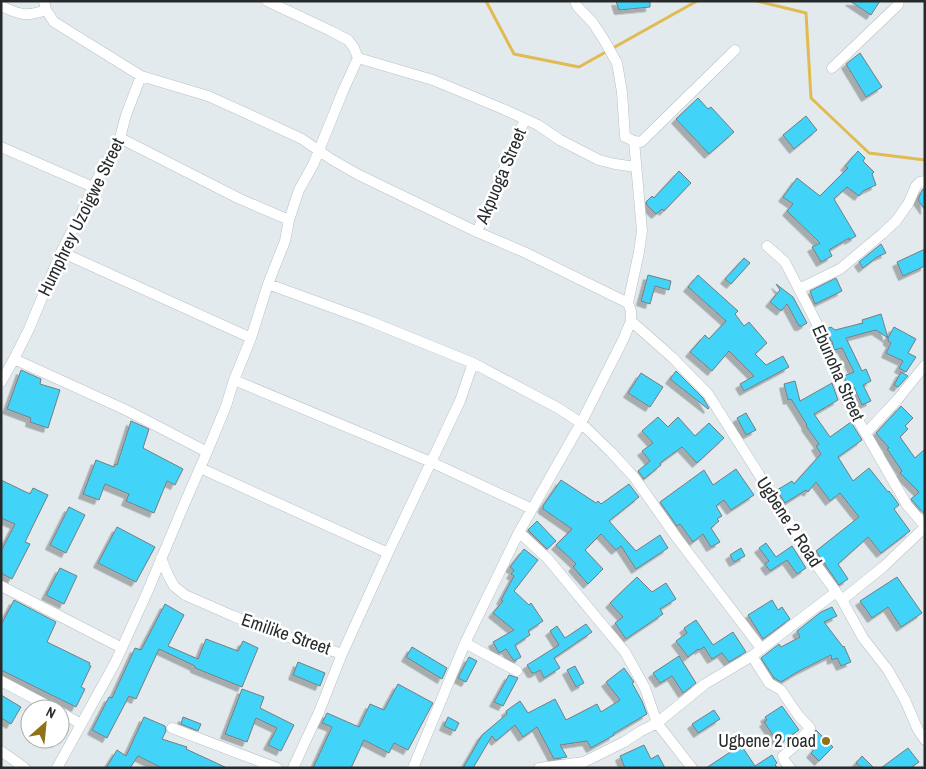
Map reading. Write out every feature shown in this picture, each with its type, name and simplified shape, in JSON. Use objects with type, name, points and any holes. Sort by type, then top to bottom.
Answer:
[{"type":"street","points":[[57,768],[122,648],[207,452],[251,338],[268,284],[285,241],[289,220],[299,190],[313,165],[345,85],[358,58],[348,40],[267,1]]},
{"type":"street","points":[[575,1],[577,6],[593,23],[617,63],[622,92],[625,137],[634,141],[641,142],[735,50]]},
{"type":"street","points":[[832,68],[898,5],[899,1]]},
{"type":"street","points":[[1,6],[14,12],[32,15],[45,6],[54,22],[141,76],[208,96],[302,139],[357,174],[628,303]]},
{"type":"street","points":[[358,58],[432,80],[503,109],[538,125],[560,140],[599,160],[636,167]]},
{"type":"street","name":"Humphrey Uzoigwe Street","points":[[1,382],[29,329],[61,252],[120,138],[126,115],[141,76]]},
{"type":"street","name":"Akpuoga Street","points":[[477,232],[525,119]]},
{"type":"street","points":[[120,138],[240,199],[289,220]]},
{"type":"street","points":[[413,768],[465,644],[519,532],[581,423],[631,321],[631,311],[628,303],[642,231],[634,141]]},
{"type":"street","points":[[1,147],[94,187]]},
{"type":"street","points":[[799,289],[840,269],[882,234],[908,204],[916,186],[920,182],[925,181]]},
{"type":"street","name":"Ebunoha Street","points":[[767,246],[785,262],[817,324],[844,394],[907,505],[925,527]]},
{"type":"street","points":[[61,252],[251,338]]},
{"type":"street","points":[[268,284],[367,320],[473,363],[543,400],[581,423],[634,478],[761,648]]},
{"type":"street","name":"Ugbene 2 Road","points":[[631,321],[673,358],[708,394],[839,596],[863,638],[888,670],[905,700],[918,730],[925,740]]},
{"type":"street","points":[[14,359],[128,411],[207,452]]},
{"type":"street","points":[[342,654],[460,400],[473,363]]},
{"type":"street","points":[[866,434],[898,399],[925,365]]},
{"type":"street","points":[[234,380],[432,462],[532,509]]},
{"type":"street","points":[[200,468],[388,553]]},
{"type":"street","points":[[539,768],[584,765],[657,723],[705,684],[752,656],[761,648],[883,567],[925,527]]},
{"type":"street","points":[[519,532],[548,559],[625,652],[645,688],[657,723],[692,768]]},
{"type":"street","name":"Emilike Street","points":[[161,558],[174,586],[184,595],[273,632],[342,654],[319,712],[292,768]]},
{"type":"street","points":[[1,586],[122,648]]},
{"type":"street","points":[[465,644],[517,671]]},
{"type":"street","points":[[752,656],[769,683],[781,690],[798,715],[810,728],[795,746],[783,756],[790,768]]},
{"type":"street","points":[[1,681],[35,699]]},
{"type":"street","points":[[70,717],[82,724]]},
{"type":"street","points":[[172,728],[277,768]]},
{"type":"street","points":[[1,751],[25,768]]},
{"type":"building","points":[[616,1],[650,1],[650,7],[619,10]]},
{"type":"building","points":[[850,1],[880,1],[871,15]]},
{"type":"building","points":[[860,53],[882,87],[866,97],[846,64]]},
{"type":"building","points":[[698,98],[708,109],[711,107],[734,132],[709,154],[676,119]]},
{"type":"building","points":[[806,116],[817,130],[794,149],[783,135]]},
{"type":"building","points":[[858,151],[865,158],[863,161],[874,172],[872,174],[876,185],[863,191],[859,196],[847,187],[834,199],[856,236],[829,250],[832,256],[821,262],[812,247],[820,243],[787,211],[793,204],[783,197],[797,178],[820,196],[848,168],[845,166]]},
{"type":"building","points":[[679,171],[691,183],[664,211],[662,209],[656,214],[646,202],[652,196],[654,198]]},
{"type":"building","points":[[925,188],[925,210],[918,200],[922,190]]},
{"type":"building","points":[[881,244],[886,253],[877,257],[863,268],[859,262]]},
{"type":"building","points":[[925,249],[925,266],[903,276],[897,262]]},
{"type":"building","points":[[744,258],[750,263],[731,284],[725,279]]},
{"type":"building","points":[[648,275],[671,281],[669,290],[655,286],[650,304],[641,301]]},
{"type":"building","points":[[698,275],[738,311],[735,314],[744,326],[749,322],[767,343],[755,354],[766,365],[783,356],[789,367],[744,391],[740,384],[754,376],[729,351],[712,371],[690,352],[705,335],[709,339],[726,321],[688,287]]},
{"type":"building","points":[[836,278],[842,291],[815,304],[810,291]]},
{"type":"building","points":[[776,284],[793,297],[807,323],[799,326],[787,304],[781,311],[770,302],[780,290]]},
{"type":"building","points":[[881,314],[888,338],[876,330],[846,338],[862,371],[866,369],[871,381],[863,385],[871,401],[862,405],[854,387],[848,389],[844,376],[854,372],[842,348],[834,350],[826,329],[831,327],[835,330],[863,323],[862,320]]},
{"type":"building","points":[[894,327],[916,339],[908,353],[916,357],[906,372],[899,368],[903,361],[886,353],[891,343],[888,341],[888,338]]},
{"type":"building","points":[[21,370],[41,379],[40,384],[60,390],[48,428],[30,422],[31,418],[7,409]]},
{"type":"building","points":[[676,371],[703,398],[708,409],[670,379]]},
{"type":"building","points":[[901,372],[908,376],[898,387],[894,385]]},
{"type":"building","points":[[641,373],[663,387],[650,407],[628,393]]},
{"type":"building","points":[[795,381],[800,401],[832,383],[838,400],[814,414],[830,437],[851,422],[862,440],[838,457],[853,481],[869,468],[899,505],[894,509],[910,531],[881,553],[868,537],[838,564],[848,579],[839,585],[816,551],[859,517],[840,493],[830,501],[816,482],[808,492],[806,490],[785,503],[777,490],[792,481],[794,484],[821,454],[816,446],[819,444],[806,426],[791,399],[788,400],[784,384]]},
{"type":"building","points":[[901,406],[913,418],[905,426],[908,429],[900,437],[915,458],[925,449],[925,515],[911,499],[919,492],[900,473],[902,471],[887,449],[889,448],[876,433]]},
{"type":"building","points":[[746,413],[756,430],[746,435],[737,418]]},
{"type":"building","points":[[658,417],[668,427],[678,417],[695,436],[709,423],[724,438],[697,463],[682,447],[660,463],[661,465],[644,479],[638,471],[650,461],[642,451],[653,443],[642,431]]},
{"type":"building","points":[[131,421],[149,429],[143,448],[183,469],[175,485],[167,481],[154,513],[126,501],[129,494],[105,484],[99,500],[83,494],[96,460],[114,467],[115,464],[117,465]]},
{"type":"building","points":[[736,469],[754,495],[731,510],[724,500],[716,506],[722,516],[717,519],[719,521],[711,528],[720,542],[711,547],[703,534],[693,542],[680,524],[677,526],[660,502],[704,470],[713,485]]},
{"type":"building","points":[[1,480],[30,494],[33,488],[48,495],[25,542],[30,544],[12,579],[1,573],[1,551],[15,524],[1,518]]},
{"type":"building","points":[[561,480],[596,503],[598,501],[601,504],[629,484],[639,497],[609,521],[636,551],[660,535],[668,548],[636,569],[621,546],[616,550],[601,534],[585,550],[603,569],[588,584],[573,567],[576,564],[556,545],[572,529],[543,509],[543,506]]},
{"type":"building","points":[[69,507],[85,515],[66,553],[50,545]]},
{"type":"building","points":[[537,521],[556,541],[547,549],[528,530]]},
{"type":"building","points":[[117,527],[155,547],[136,582],[98,563]]},
{"type":"building","points":[[766,543],[776,557],[792,546],[806,568],[797,574],[787,560],[770,571],[765,564],[769,561],[759,548]]},
{"type":"building","points":[[741,548],[745,556],[734,562],[730,555]]},
{"type":"building","points":[[524,549],[538,560],[514,591],[529,605],[531,603],[543,621],[528,631],[530,635],[515,645],[521,657],[514,661],[506,649],[499,653],[493,642],[514,630],[493,613],[503,601],[501,600],[514,576],[511,574],[514,570],[510,567]]},
{"type":"building","points":[[60,568],[77,576],[64,604],[46,595]]},
{"type":"building","points":[[637,577],[652,592],[666,583],[676,599],[660,609],[663,614],[626,639],[615,623],[623,617],[610,603]]},
{"type":"building","points":[[897,577],[922,613],[901,627],[888,607],[872,618],[860,601]]},
{"type":"building","points":[[14,600],[56,622],[47,642],[90,663],[89,665],[91,666],[81,687],[85,689],[76,707],[70,704],[70,699],[60,699],[1,670],[1,625]]},
{"type":"building","points":[[772,600],[778,610],[782,607],[790,619],[763,639],[748,615]]},
{"type":"building","points":[[165,604],[184,615],[168,646],[198,659],[206,639],[238,651],[243,641],[258,648],[242,687],[195,668],[195,666],[159,649],[136,699],[129,696],[107,738],[92,730],[109,697],[112,698],[135,648],[141,650]]},
{"type":"building","points":[[832,607],[837,616],[824,622],[844,646],[851,662],[841,666],[837,658],[832,660],[831,655],[781,682],[774,678],[761,658],[779,644],[781,647],[800,637],[797,631],[821,612]]},
{"type":"building","points":[[696,620],[713,645],[733,632],[746,652],[729,662],[722,653],[712,659],[704,647],[688,657],[676,641],[687,633],[684,628]]},
{"type":"building","points":[[586,624],[592,632],[554,658],[560,668],[544,678],[540,670],[532,673],[527,665],[559,645],[550,631],[557,626],[565,638]]},
{"type":"building","points":[[412,647],[447,668],[442,679],[406,657]]},
{"type":"building","points":[[679,656],[696,683],[683,693],[672,676],[660,683],[653,673]]},
{"type":"building","points":[[469,657],[477,661],[466,682],[458,678]]},
{"type":"building","points":[[298,662],[325,673],[320,686],[293,675]]},
{"type":"building","points":[[575,666],[584,683],[576,687],[567,670]]},
{"type":"building","points":[[624,668],[634,682],[632,683],[647,714],[614,735],[591,748],[587,741],[560,745],[567,757],[554,759],[537,727],[523,737],[515,725],[496,741],[492,736],[473,768],[463,768],[482,735],[507,714],[506,711],[520,701],[528,713],[555,699],[566,720],[597,704],[601,712],[620,700],[606,682]]},
{"type":"building","points":[[509,675],[518,678],[503,706],[494,702]]},
{"type":"building","points":[[398,684],[433,703],[408,750],[394,743],[389,753],[364,740],[351,768],[313,768],[332,727],[322,723],[327,713],[359,727],[370,704],[384,710]]},
{"type":"building","points":[[242,689],[264,697],[260,708],[294,725],[281,751],[268,745],[277,728],[256,718],[247,742],[225,734]]},
{"type":"building","points":[[1,695],[20,706],[20,709],[11,724],[1,718]]},
{"type":"building","points":[[782,706],[799,730],[779,744],[764,722],[767,720],[765,717]]},
{"type":"building","points":[[714,710],[720,719],[698,733],[692,724]]},
{"type":"building","points":[[144,717],[165,726],[166,731],[162,739],[187,747],[186,749],[227,768],[162,768],[138,756],[130,768],[106,768],[117,750],[126,756]]},
{"type":"building","points":[[183,717],[201,724],[198,731],[181,724]]},
{"type":"building","points":[[448,717],[459,723],[455,731],[444,726]]},
{"type":"building","points":[[816,730],[833,747],[819,761],[811,753],[817,746],[810,739]]},
{"type":"building","points":[[644,745],[651,759],[658,755],[665,768],[625,768],[620,756]]},
{"type":"building","points":[[741,745],[755,766],[772,755],[778,768],[706,768]]},
{"type":"building","points":[[908,748],[919,762],[910,768],[881,768]]},
{"type":"building","points":[[862,756],[874,768],[862,768],[856,763]]},
{"type":"waterway","points":[[486,1],[514,54],[579,67],[697,1]]},
{"type":"waterway","points":[[757,1],[806,13],[811,98],[869,153],[925,160]]},
{"type":"place","name":"Ugbene 2 road","points":[[826,741]]}]
